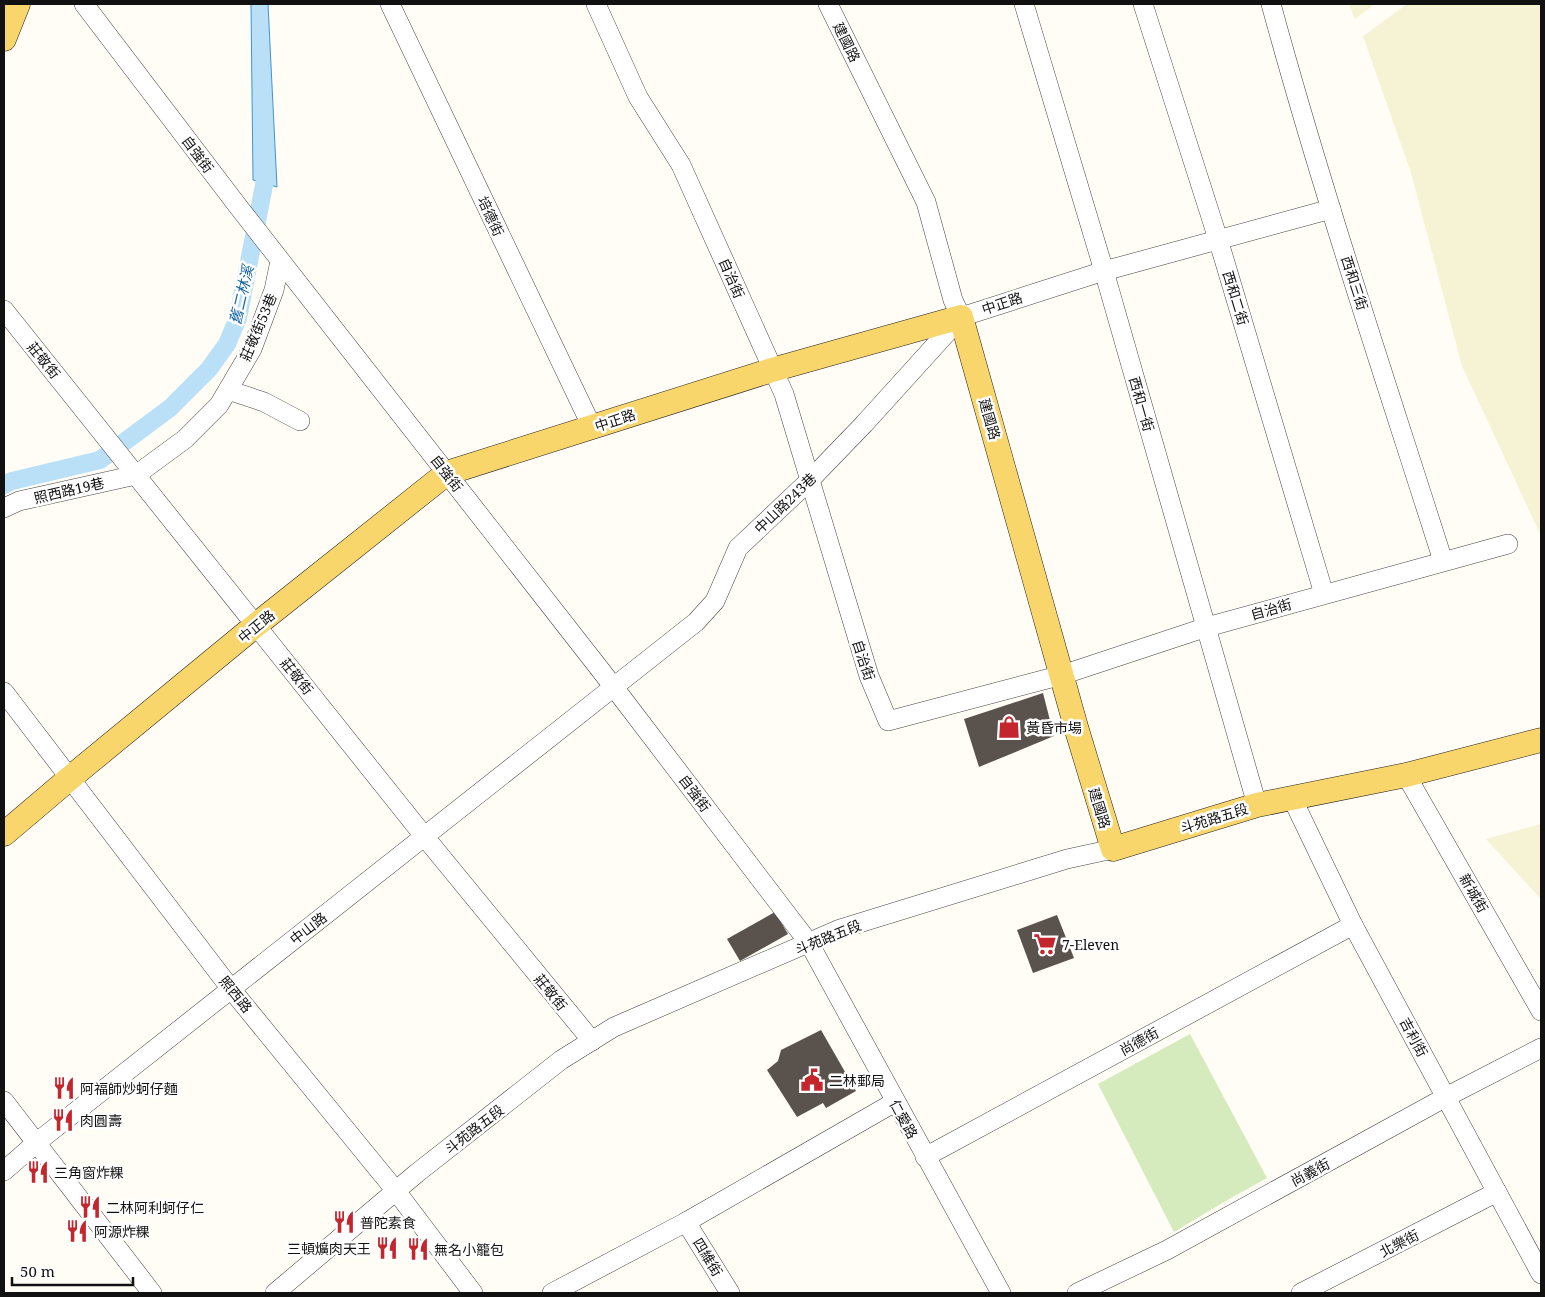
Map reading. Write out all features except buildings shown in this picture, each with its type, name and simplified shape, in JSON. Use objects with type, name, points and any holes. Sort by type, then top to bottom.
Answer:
[{"type":"main road","points":[[4,39],[18,4]]},
{"type":"main road","name":"中正路","points":[[4,834],[256,626],[447,473],[772,370],[961,317]]},
{"type":"main road","name":"建國路","points":[[961,317],[1076,728],[1112,849]]},
{"type":"main road","name":"斗苑路五段","points":[[1112,849],[1257,805],[1406,775],[1541,740]]},
{"type":"street","name":"自強街","points":[[84,4],[280,261],[613,686],[809,943]]},
{"type":"street","name":"培德街","points":[[390,4],[592,427]]},
{"type":"street","name":"自治街","points":[[596,4],[638,97],[681,165],[784,394],[868,676],[888,721],[1062,675],[1207,627],[1508,544]]},
{"type":"street","name":"建國路","points":[[828,4],[926,202],[953,300],[961,317]]},
{"type":"street","name":"西和一街","points":[[1024,4],[1104,271],[1257,805]]},
{"type":"street","name":"西和二街","points":[[1142,4],[1218,239],[1324,594]]},
{"type":"street","name":"西和三街","points":[[1271,4],[1285,57],[1443,561]]},
{"type":"street","name":"中正路","points":[[961,317],[1104,271],[1332,209]]},
{"type":"street","name":"莊敬街53巷","points":[[136,475],[185,439],[219,405],[252,349],[274,290],[280,261]]},
{"type":"street","name":"莊敬街","points":[[4,310],[424,836],[592,1041]]},
{"type":"street","name":"中山路243巷","points":[[613,686],[696,622],[715,600],[738,548],[810,480],[864,424],[961,317]]},
{"type":"street","points":[[228,390],[264,402],[300,421]]},
{"type":"street","name":"照西路19巷","points":[[4,508],[19,501],[136,475]]},
{"type":"street","name":"中山路","points":[[4,1171],[613,686]]},
{"type":"street","name":"照西路","points":[[4,692],[231,989],[396,1191],[473,1293]]},
{"type":"street","name":"新城街","points":[[1406,775],[1541,1011]]},
{"type":"street","name":"吉利街","points":[[1292,798],[1353,925],[1541,1274]]},
{"type":"street","name":"斗苑路五段","points":[[275,1293],[396,1191],[561,1060],[614,1027],[840,929],[1067,859],[1112,849]]},
{"type":"street","name":"尚德街","points":[[926,1157],[1353,925]]},
{"type":"street","name":"仁愛路","points":[[809,943],[1001,1293]]},
{"type":"street","name":"尚義街","points":[[1077,1293],[1167,1250],[1541,1048]]},
{"type":"street","points":[[4,1101],[152,1293]]},
{"type":"street","points":[[552,1293],[686,1222],[895,1102]]},
{"type":"street","name":"北樂街","points":[[1301,1293],[1497,1192]]},
{"type":"street","name":"四維街","points":[[686,1222],[730,1293]]},
{"type":"shaded area","points":[[1349,4],[1375,4],[1355,19]]},
{"type":"shaded area","points":[[1407,4],[1541,4],[1541,536],[1462,366],[1411,173],[1363,36]]},
{"type":"shaded area","points":[[1541,824],[1541,899],[1486,839]]},
{"type":"green space","points":[[1190,1034],[1267,1178],[1174,1232],[1098,1084]]},
{"type":"water","points":[[251,4],[268,4],[277,187],[253,180]]},
{"type":"waterway","name":"舊二林溪","points":[[4,485],[12,481],[100,460],[170,408],[209,369],[227,344],[238,318],[266,175],[265,160]]},
{"type":"place","name":"黃昏市場","points":[[1009,727]]},
{"type":"place","name":"7-Eleven","points":[[1045,944]]},
{"type":"place","name":"二林郵局","points":[[812,1080]]},
{"type":"place","name":"阿福師炒蚵仔麵","points":[[64,1088]]},
{"type":"place","name":"肉圓壽","points":[[63,1120]]},
{"type":"place","name":"三角窗炸粿","points":[[38,1172]]},
{"type":"place","name":"二林阿利蚵仔仁","points":[[90,1207]]},
{"type":"place","name":"普陀素食","points":[[344,1222]]},
{"type":"place","name":"阿源炸粿","points":[[77,1231]]},
{"type":"place","name":"三頓爌肉天王","points":[[387,1248]]},
{"type":"place","name":"無名小籠包","points":[[418,1249]]}]
